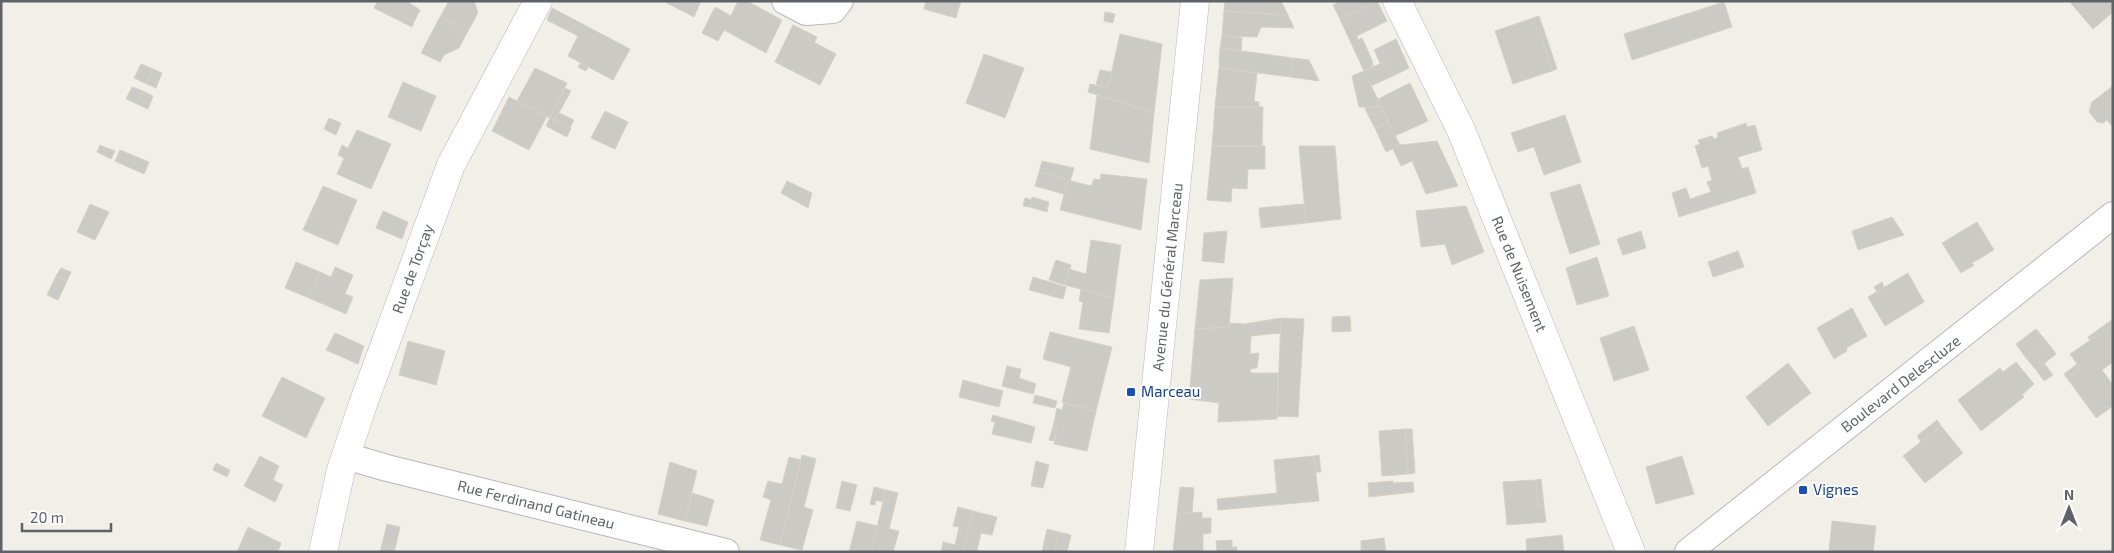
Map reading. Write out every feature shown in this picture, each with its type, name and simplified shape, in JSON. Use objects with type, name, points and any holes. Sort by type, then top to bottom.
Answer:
[{"type":"street","name":"Rue de Torçay","points":[[323,552],[341,470],[363,404],[451,165],[538,1]]},
{"type":"street","points":[[785,1],[806,12],[833,10],[840,1]]},
{"type":"street","name":"Avenue du Général Marceau","points":[[1139,552],[1195,1]]},
{"type":"street","name":"Rue de Nuisement","points":[[1397,1],[1461,130],[1631,552]]},
{"type":"street","name":"Boulevard Delescluze","points":[[1688,552],[2113,215]]},
{"type":"street","name":"Rue Ferdinand Gatineau","points":[[346,456],[387,468],[726,552]]},
{"type":"building","points":[[378,1],[406,1],[420,10],[414,22],[399,14],[396,19],[374,8]]},
{"type":"building","points":[[449,1],[474,1],[478,13],[468,31],[440,17]]},
{"type":"building","points":[[663,1],[701,1],[694,17]]},
{"type":"building","points":[[738,1],[747,1],[782,20],[766,53],[724,30],[718,41],[702,33],[715,7],[731,16]]},
{"type":"building","points":[[926,1],[961,1],[956,18],[924,9]]},
{"type":"building","points":[[1225,1],[1281,1],[1288,15],[1224,11]]},
{"type":"building","points":[[1341,1],[1376,1],[1340,19],[1333,5]]},
{"type":"building","points":[[1377,1],[1387,21],[1357,36],[1358,40],[1362,38],[1372,60],[1373,66],[1364,71],[1340,19]]},
{"type":"building","points":[[2069,1],[2113,1],[2113,12],[2093,29]]},
{"type":"building","points":[[1724,2],[1732,27],[1632,60],[1624,34]]},
{"type":"building","points":[[552,8],[630,49],[613,80],[568,56],[578,36],[547,20]]},
{"type":"building","points":[[1224,11],[1288,15],[1294,28],[1261,27],[1257,37],[1222,36]]},
{"type":"building","points":[[1105,12],[1115,14],[1113,23],[1104,21]]},
{"type":"building","points":[[399,14],[414,22],[412,27],[396,19]]},
{"type":"building","points":[[1539,16],[1546,36],[1542,38],[1552,71],[1513,84],[1495,31]]},
{"type":"building","points":[[440,17],[468,31],[459,48],[444,55],[440,62],[421,53]]},
{"type":"building","points":[[793,25],[811,34],[808,39],[836,54],[820,85],[775,62]]},
{"type":"building","points":[[811,34],[817,37],[814,43],[808,39]]},
{"type":"building","points":[[1120,34],[1162,44],[1154,113],[1088,92],[1090,84],[1108,88]]},
{"type":"building","points":[[1222,36],[1242,38],[1241,51],[1220,48]]},
{"type":"building","points":[[1546,36],[1557,69],[1552,71],[1542,38]]},
{"type":"building","points":[[1396,39],[1409,68],[1393,76],[1386,61],[1380,63],[1374,50]]},
{"type":"building","points":[[1220,48],[1293,58],[1291,77],[1219,68]]},
{"type":"building","points":[[984,54],[1024,68],[1005,118],[966,103]]},
{"type":"building","points":[[1293,58],[1309,60],[1319,81],[1291,77]]},
{"type":"building","points":[[1386,61],[1393,76],[1371,86],[1364,71]]},
{"type":"building","points":[[581,63],[588,67],[586,71],[578,67]]},
{"type":"building","points":[[141,64],[153,69],[147,84],[134,78]]},
{"type":"building","points":[[535,68],[567,83],[550,118],[517,101]]},
{"type":"building","points":[[1219,68],[1257,73],[1254,101],[1259,102],[1259,107],[1215,107]]},
{"type":"building","points":[[153,69],[162,73],[156,88],[147,84]]},
{"type":"building","points":[[1100,70],[1111,72],[1108,88],[1096,85]]},
{"type":"building","points":[[1364,71],[1382,107],[1359,107],[1352,76]]},
{"type":"building","points":[[403,82],[436,96],[421,131],[388,117]]},
{"type":"building","points":[[1410,83],[1428,121],[1395,136],[1378,99]]},
{"type":"building","points":[[2113,86],[2113,127],[2107,120],[2103,123],[2097,122],[2089,112],[2092,102]]},
{"type":"building","points":[[132,87],[143,91],[137,104],[126,99]]},
{"type":"building","points":[[565,88],[571,91],[555,120],[550,118]]},
{"type":"building","points":[[143,91],[153,96],[148,109],[137,104]]},
{"type":"building","points":[[1097,95],[1154,113],[1149,163],[1090,149]]},
{"type":"building","points":[[509,97],[547,116],[529,150],[492,131]]},
{"type":"building","points":[[1215,107],[1263,107],[1262,146],[1212,146]]},
{"type":"building","points":[[1365,107],[1382,107],[1383,111],[1368,115]]},
{"type":"building","points":[[605,111],[628,122],[615,149],[591,138]]},
{"type":"building","points":[[1383,111],[1388,122],[1375,128],[1368,115]]},
{"type":"building","points":[[559,113],[574,120],[570,128],[555,120]]},
{"type":"building","points":[[1565,115],[1581,162],[1544,175],[1534,147],[1518,152],[1511,133]]},
{"type":"building","points":[[329,118],[341,123],[336,135],[324,129]]},
{"type":"building","points":[[550,118],[571,128],[567,137],[546,126]]},
{"type":"building","points":[[1388,122],[1400,145],[1386,152],[1375,128]]},
{"type":"building","points":[[1746,123],[1747,127],[1755,125],[1762,150],[1738,157],[1742,169],[1748,167],[1756,193],[1679,217],[1672,193],[1686,188],[1690,199],[1711,192],[1707,182],[1712,180],[1708,166],[1702,168],[1695,146],[1700,144],[1698,140],[1712,136],[1714,139],[1718,138],[1717,133]]},
{"type":"building","points":[[357,130],[391,144],[371,189],[337,174],[344,158],[338,155],[342,145],[348,148]]},
{"type":"building","points":[[1437,141],[1458,186],[1426,194],[1412,161],[1401,166],[1393,149],[1400,145]]},
{"type":"building","points":[[100,145],[115,151],[111,159],[97,152]]},
{"type":"building","points":[[1212,146],[1265,146],[1265,169],[1248,169],[1247,189],[1232,188],[1231,202],[1207,200]]},
{"type":"building","points":[[1299,146],[1335,146],[1341,219],[1306,223]]},
{"type":"building","points":[[120,150],[149,162],[144,174],[115,161]]},
{"type":"building","points":[[1042,161],[1074,168],[1070,181],[1039,172]]},
{"type":"building","points":[[1039,172],[1068,180],[1064,194],[1035,186]]},
{"type":"building","points":[[1101,174],[1147,179],[1141,230],[1060,210],[1068,180],[1091,186],[1094,179],[1100,180]]},
{"type":"building","points":[[787,181],[812,193],[808,208],[781,193]]},
{"type":"building","points":[[1580,184],[1600,244],[1570,254],[1550,193]]},
{"type":"building","points":[[323,186],[357,200],[338,245],[303,230]]},
{"type":"building","points":[[1032,197],[1049,202],[1047,212],[1030,207]]},
{"type":"building","points":[[1025,198],[1032,200],[1030,207],[1023,206]]},
{"type":"building","points":[[90,204],[109,212],[95,240],[77,232]]},
{"type":"building","points":[[1304,204],[1306,223],[1261,228],[1259,208]]},
{"type":"building","points":[[1466,206],[1484,252],[1452,265],[1445,244],[1421,247],[1416,211]]},
{"type":"building","points":[[383,211],[408,222],[402,239],[376,228]]},
{"type":"building","points":[[1892,217],[1904,235],[1858,250],[1852,231]]},
{"type":"building","points":[[1977,222],[1994,250],[1972,263],[1974,265],[1961,273],[1942,243]]},
{"type":"building","points":[[1227,231],[1224,263],[1202,261],[1204,233]]},
{"type":"building","points":[[1641,231],[1646,248],[1623,255],[1617,239]]},
{"type":"building","points":[[1091,240],[1121,245],[1114,298],[1065,285],[1069,269],[1086,274]]},
{"type":"building","points":[[1738,251],[1744,267],[1713,277],[1708,262]]},
{"type":"building","points":[[1597,257],[1609,296],[1577,305],[1566,268]]},
{"type":"building","points":[[1056,260],[1071,265],[1065,285],[1049,280]]},
{"type":"building","points":[[296,262],[320,272],[309,298],[285,288]]},
{"type":"building","points":[[335,267],[353,275],[345,294],[353,297],[346,314],[309,298],[320,272],[331,277]]},
{"type":"building","points":[[61,268],[71,272],[67,281],[56,276]]},
{"type":"building","points":[[1908,273],[1924,302],[1885,326],[1868,297]]},
{"type":"building","points":[[56,276],[67,281],[58,300],[47,295]]},
{"type":"building","points":[[1033,277],[1066,287],[1063,299],[1029,290]]},
{"type":"building","points":[[1233,278],[1229,327],[1195,329],[1200,280]]},
{"type":"building","points":[[1882,282],[1884,287],[1877,292],[1874,287]]},
{"type":"building","points":[[1081,289],[1114,298],[1109,333],[1079,329],[1083,302],[1079,301]]},
{"type":"building","points":[[1852,308],[1867,336],[1846,348],[1847,351],[1834,359],[1817,328]]},
{"type":"building","points":[[1350,316],[1351,331],[1332,332],[1332,317]]},
{"type":"building","points":[[1281,318],[1280,333],[1251,336],[1250,354],[1259,353],[1257,368],[1250,369],[1251,373],[1278,373],[1277,419],[1218,422],[1219,403],[1189,399],[1195,329],[1229,327],[1230,323],[1244,324]]},
{"type":"building","points":[[1281,318],[1304,319],[1298,417],[1277,416]]},
{"type":"building","points":[[2113,319],[2113,362],[2102,370],[2113,385],[2113,406],[2109,409],[2107,406],[2094,415],[2067,378],[2080,368],[2070,354],[2104,331],[2102,327]]},
{"type":"building","points":[[1634,326],[1649,370],[1614,381],[1600,338]]},
{"type":"building","points":[[2102,327],[2104,331],[2090,340],[2088,337]]},
{"type":"building","points":[[2036,329],[2047,342],[2026,358],[2016,344]]},
{"type":"building","points":[[1050,332],[1112,347],[1096,411],[1062,402],[1071,367],[1043,359]]},
{"type":"building","points":[[335,333],[364,346],[358,364],[326,350]]},
{"type":"building","points":[[408,341],[445,351],[436,385],[399,375]]},
{"type":"building","points":[[2047,342],[2056,354],[2036,370],[2026,358]]},
{"type":"building","points":[[2016,362],[2034,384],[2022,395],[2024,397],[1981,431],[1958,400],[2000,368],[2003,372]]},
{"type":"building","points":[[1788,363],[1811,393],[1768,426],[1746,397]]},
{"type":"building","points":[[2044,363],[2053,375],[2044,381],[2036,370]]},
{"type":"building","points":[[2077,364],[2080,368],[2067,378],[2064,374]]},
{"type":"building","points":[[1007,366],[1021,369],[1019,378],[1036,384],[1033,394],[1002,386]]},
{"type":"building","points":[[282,377],[325,398],[306,438],[262,416]]},
{"type":"building","points":[[963,380],[1003,391],[999,407],[959,397]]},
{"type":"building","points":[[1035,395],[1057,401],[1055,408],[1033,403]]},
{"type":"building","points":[[1064,403],[1096,411],[1087,451],[1054,444],[1057,428],[1053,427],[1057,408],[1062,410]]},
{"type":"building","points":[[2107,406],[2109,409],[2096,418],[2094,415]]},
{"type":"building","points":[[993,415],[1035,427],[1031,443],[992,434],[995,422],[991,421]]},
{"type":"building","points":[[1937,420],[1941,426],[1921,442],[1917,436]]},
{"type":"building","points":[[1941,426],[1963,453],[1925,483],[1903,456]]},
{"type":"building","points":[[1053,427],[1057,428],[1054,441],[1049,440]]},
{"type":"building","points":[[1405,429],[1412,429],[1415,473],[1408,474]]},
{"type":"building","points":[[1405,429],[1408,474],[1382,476],[1379,431]]},
{"type":"building","points":[[802,455],[816,459],[804,507],[813,510],[802,550],[780,545]]},
{"type":"building","points":[[1319,455],[1321,472],[1316,472],[1314,456]]},
{"type":"building","points":[[260,456],[279,466],[273,480],[283,485],[275,502],[244,486]]},
{"type":"building","points":[[1314,456],[1319,501],[1218,510],[1217,499],[1277,493],[1274,460]]},
{"type":"building","points":[[1682,456],[1694,494],[1656,504],[1646,467]]},
{"type":"building","points":[[789,457],[801,460],[780,545],[760,540],[771,500],[763,497],[768,481],[782,484]]},
{"type":"building","points":[[1036,461],[1049,465],[1043,488],[1031,486]]},
{"type":"building","points":[[670,462],[697,471],[685,521],[658,514]]},
{"type":"building","points":[[216,463],[230,470],[227,477],[213,470]]},
{"type":"building","points":[[1541,479],[1544,506],[1538,506],[1536,480]]},
{"type":"building","points":[[1536,480],[1538,506],[1544,506],[1546,522],[1507,525],[1503,482]]},
{"type":"building","points":[[842,481],[857,485],[850,511],[836,508]]},
{"type":"building","points":[[1393,481],[1393,483],[1413,482],[1414,492],[1369,497],[1368,483]]},
{"type":"building","points":[[874,487],[886,490],[883,502],[876,500],[875,505],[870,504]]},
{"type":"building","points":[[1180,487],[1194,488],[1192,513],[1177,514]]},
{"type":"building","points":[[886,490],[898,493],[889,529],[899,531],[893,552],[871,552]]},
{"type":"building","points":[[692,493],[714,500],[707,526],[685,521]]},
{"type":"building","points":[[958,507],[973,511],[963,552],[941,552],[943,542],[955,545],[959,527],[953,526]]},
{"type":"building","points":[[973,511],[997,517],[992,535],[981,533],[977,550],[983,552],[963,552]]},
{"type":"building","points":[[1202,512],[1202,518],[1211,518],[1211,533],[1203,534],[1203,552],[1173,552],[1177,514]]},
{"type":"building","points":[[857,521],[877,526],[871,552],[849,552]]},
{"type":"building","points":[[1832,521],[1876,526],[1873,552],[1829,552]]},
{"type":"building","points":[[387,524],[400,527],[395,549],[382,545]]},
{"type":"building","points":[[248,527],[281,543],[278,552],[237,552]]},
{"type":"building","points":[[1047,529],[1059,532],[1054,552],[1042,552]]},
{"type":"building","points":[[1059,532],[1071,535],[1067,552],[1054,552]]},
{"type":"building","points":[[1562,535],[1564,552],[1527,552],[1526,539]]},
{"type":"building","points":[[1384,538],[1386,552],[1361,552],[1361,541]]},
{"type":"building","points":[[1232,540],[1232,547],[1237,547],[1237,552],[1217,552],[1216,541]]},
{"type":"building","points":[[382,545],[395,549],[394,552],[380,552]]},
{"type":"place","name":"Marceau","points":[[1131,392]]},
{"type":"place","name":"Vignes","points":[[1803,490]]}]
